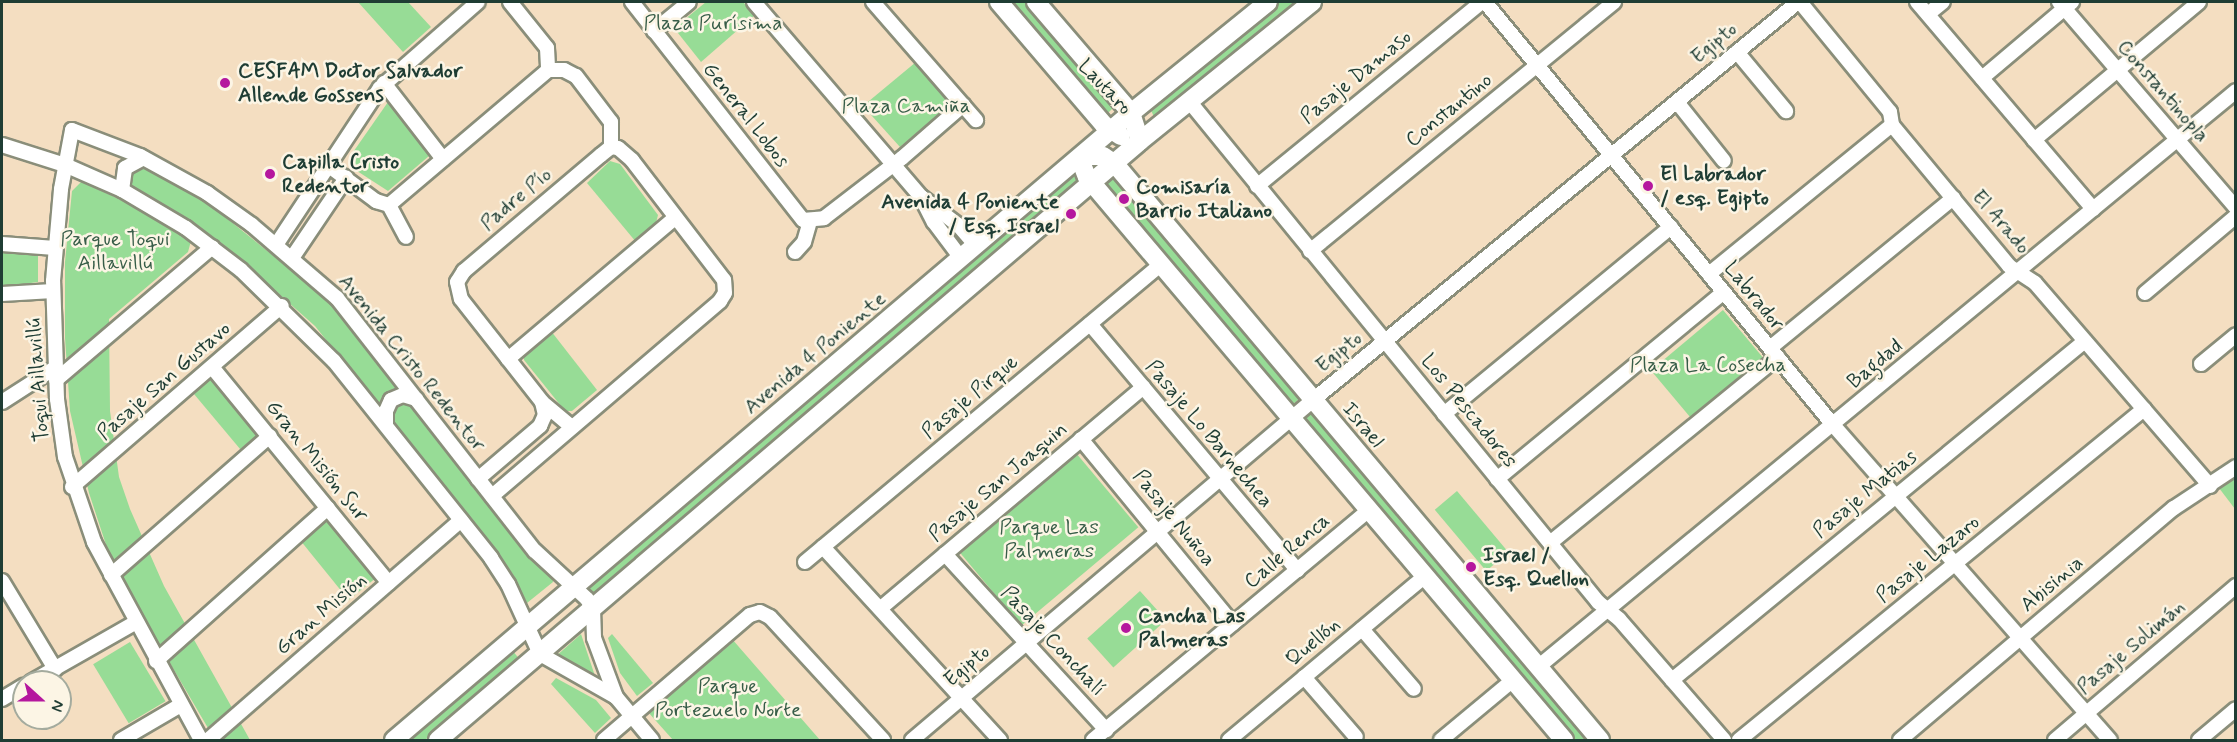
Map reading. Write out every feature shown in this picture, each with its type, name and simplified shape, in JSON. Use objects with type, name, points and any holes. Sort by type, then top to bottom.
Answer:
[{"type":"street","points":[[276,245],[384,83],[478,2]]},
{"type":"street","points":[[510,2],[547,48],[548,70]]},
{"type":"street","name":"General Lobos","points":[[632,2],[793,211],[810,221]]},
{"type":"street","points":[[654,31],[689,2]]},
{"type":"street","points":[[754,2],[921,197],[958,225],[976,246]]},
{"type":"street","points":[[873,2],[976,120]]},
{"type":"street","name":"Lautaro","points":[[999,2],[1112,130],[1140,141]]},
{"type":"street","name":"Lautaro","points":[[1036,2],[1131,113],[1140,141]]},
{"type":"street","name":"Avenida 4 Poniente","points":[[394,741],[1131,113],[1268,2]]},
{"type":"street","points":[[438,741],[1140,141],[1312,2]]},
{"type":"street","name":"Labrador","points":[[1483,2],[1834,426],[2110,741]]},
{"type":"street","name":"Pasaje Damaso","points":[[1257,186],[1483,2]]},
{"type":"street","name":"Constantino","points":[[1310,251],[1614,2]]},
{"type":"street","name":"Egipto","points":[[912,741],[1313,400],[1799,2]]},
{"type":"street","name":"El Arado","points":[[1799,2],[1890,111],[1892,125],[1953,198],[2018,272],[2035,283],[2210,486]]},
{"type":"street","points":[[1917,2],[2093,209]]},
{"type":"street","points":[[1928,14],[1943,2]]},
{"type":"street","points":[[2034,140],[2199,2]]},
{"type":"street","points":[[1982,78],[2065,4]]},
{"type":"street","name":"Constantinopla","points":[[2065,4],[2117,70],[2235,208]]},
{"type":"street","points":[[1737,52],[1786,111]]},
{"type":"street","points":[[389,205],[548,70],[564,69],[576,76],[611,122],[611,147],[632,160],[725,286],[720,301],[492,496]]},
{"type":"street","points":[[384,83],[443,159]]},
{"type":"street","name":"Bagdad","points":[[1538,667],[1834,426],[2235,90]]},
{"type":"street","name":"Los Pescadores","points":[[1189,101],[1550,543],[1724,741]]},
{"type":"street","points":[[1677,102],[1724,161]]},
{"type":"street","points":[[795,252],[804,242],[810,221],[824,218],[963,105]]},
{"type":"street","points":[[1709,274],[1892,125]]},
{"type":"street","name":"Avenida Cristo Redentor","points":[[72,130],[144,158],[207,193],[276,245],[337,298],[535,551],[576,586],[593,609]]},
{"type":"street","name":"Toqui Aillavillú","points":[[72,130],[65,165],[55,248],[53,291],[55,374],[61,437],[72,487],[111,575],[179,706],[201,741]]},
{"type":"street","points":[[2,145],[65,165],[123,190],[212,247],[282,306],[386,424],[501,572],[540,654],[616,697]]},
{"type":"street","name":"Padre Pío","points":[[572,427],[542,402],[461,299],[457,287],[460,275],[611,147]]},
{"type":"street","points":[[1115,164],[1103,156],[1082,157],[1093,183],[1513,680],[1558,738]]},
{"type":"street","points":[[123,190],[125,168],[144,158]]},
{"type":"street","name":"Israel","points":[[1115,164],[1600,741]]},
{"type":"street","points":[[329,166],[389,205],[406,237]]},
{"type":"street","points":[[292,258],[346,178]]},
{"type":"street","points":[[921,197],[934,222],[961,258]]},
{"type":"street","points":[[1550,543],[1953,198]]},
{"type":"street","points":[[2145,293],[2235,216]]},
{"type":"street","points":[[508,359],[675,218]]},
{"type":"street","points":[[1444,414],[1671,227]]},
{"type":"street","points":[[2,244],[55,248]]},
{"type":"street","points":[[2,402],[55,374],[212,247]]},
{"type":"street","name":"Pasaje Pirque","points":[[805,562],[1161,264]]},
{"type":"street","points":[[2,294],[53,291]]},
{"type":"street","points":[[1497,479],[1724,292]]},
{"type":"street","name":"Pasaje San Gustavo","points":[[72,487],[282,306]]},
{"type":"street","name":"Pasaje Lo Barnechea","points":[[1090,324],[1297,570]]},
{"type":"street","points":[[2201,364],[2235,336]]},
{"type":"street","name":"Pasaje Matias","points":[[1672,680],[2085,341]]},
{"type":"street","name":"Gran Misión Sur","points":[[212,367],[389,583]]},
{"type":"street","name":"Pasaje San Joaquin","points":[[881,608],[1143,387]]},
{"type":"street","points":[[386,424],[386,411],[391,400],[403,395],[416,399]]},
{"type":"street","points":[[478,479],[540,426],[545,415],[542,402]]},
{"type":"street","name":"Pasaje Lazaro","points":[[1739,741],[2144,410]]},
{"type":"street","points":[[111,575],[270,436]]},
{"type":"street","name":"Pasaje Nuñoa","points":[[1081,439],[1233,624]]},
{"type":"street","name":"Abisinia","points":[[1900,741],[2174,508],[2210,486],[2235,467]]},
{"type":"street","points":[[156,661],[328,508]]},
{"type":"street","name":"Calle Renca","points":[[1094,741],[1369,510]]},
{"type":"street","name":"Gran Misión","points":[[208,741],[461,520]]},
{"type":"street","points":[[823,547],[1000,741]]},
{"type":"street","name":"Pasaje Conchalí","points":[[945,554],[1106,730]]},
{"type":"street","name":"Quellón","points":[[1236,738],[1304,677],[1425,576]]},
{"type":"street","points":[[2,581],[54,669],[136,622]]},
{"type":"street","name":"Pasaje Solimán","points":[[2055,741],[2235,586]]},
{"type":"street","points":[[593,609],[594,638],[616,697],[652,741]]},
{"type":"street","points":[[604,741],[750,615],[760,612],[770,617],[883,741]]},
{"type":"street","points":[[1362,629],[1414,689]]},
{"type":"street","points":[[1304,677],[1356,737]]},
{"type":"street","points":[[1441,741],[1513,680]]},
{"type":"street","points":[[121,741],[179,706]]},
{"type":"street","points":[[2199,741],[2235,709]]},
{"type":"green space","points":[[358,2],[408,2],[431,27],[403,52]]},
{"type":"green space","name":"Plaza Purísima","points":[[706,2],[743,2],[755,15],[701,62],[674,28]]},
{"type":"green space","points":[[1010,2],[1028,2],[1116,105],[1107,114]]},
{"type":"green space","points":[[1278,2],[1299,2],[1155,119],[1149,106]]},
{"type":"green space","name":"Plaza Camiña","points":[[916,62],[947,99],[943,111],[900,147],[863,106]]},
{"type":"green space","points":[[388,102],[429,156],[388,191],[354,169],[349,158]]},
{"type":"green space","points":[[610,161],[620,164],[658,215],[655,227],[636,242],[587,183]]},
{"type":"green space","points":[[147,167],[214,208],[332,303],[537,564],[552,574],[553,582],[527,603],[512,573],[315,326],[220,242],[128,184],[128,176]]},
{"type":"green space","points":[[1072,173],[1080,183],[593,599],[584,587]]},
{"type":"green space","points":[[1114,174],[1300,397],[1296,402],[1291,405],[1101,180]]},
{"type":"green space","name":"Parque Toqui Aillavillú","points":[[82,181],[141,210],[191,241],[188,252],[109,319],[110,411],[119,477],[130,509],[164,586],[250,740],[215,740],[113,566],[89,493],[70,411],[65,338],[65,262],[72,191]]},
{"type":"green space","points":[[2,249],[38,256],[38,282],[2,287]]},
{"type":"green space","name":"Plaza La Cosecha","points":[[1723,310],[1764,359],[1692,419],[1651,370]]},
{"type":"green space","points":[[551,331],[597,390],[572,411],[565,411],[524,360],[524,352]]},
{"type":"green space","points":[[212,375],[260,432],[240,449],[192,392]]},
{"type":"green space","points":[[1312,412],[1592,740],[1571,740],[1303,420]]},
{"type":"green space","name":"Parque Las Palmeras","points":[[1076,453],[1138,527],[1021,626],[959,551]]},
{"type":"green space","points":[[2235,476],[2235,509],[2219,488]]},
{"type":"green space","points":[[1457,491],[1508,552],[1486,571],[1435,510]]},
{"type":"green space","points":[[328,519],[376,578],[349,600],[301,541]]},
{"type":"green space","name":"Cancha Las Palmeras","points":[[1140,591],[1166,620],[1113,667],[1087,639]]},
{"type":"green space","points":[[581,634],[596,679],[555,657]]},
{"type":"green space","points":[[612,634],[653,683],[637,696],[620,673],[608,638]]},
{"type":"green space","name":"Parque Portezuelo Norte","points":[[732,639],[820,740],[673,740],[648,712]]},
{"type":"green space","points":[[130,642],[166,701],[129,723],[93,664]]},
{"type":"green space","points":[[512,650],[521,661],[425,740],[406,740]]},
{"type":"green space","points":[[556,678],[596,700],[611,718],[595,733],[551,684]]},
{"type":"place","name":"CESFAM Doctor Salvador Allende Gossens","points":[[225,83]]},
{"type":"place","name":"Capilla Cristo Redentor","points":[[270,174]]},
{"type":"place","name":"El Labrador / esq. Egipto","points":[[1648,186]]},
{"type":"place","name":"Comisaría Barrio Italiano","points":[[1124,199]]},
{"type":"place","name":"Avenida 4 Poniente / Esq. Israel","points":[[1071,214]]},
{"type":"place","name":"Israel / Esq. Quellon","points":[[1471,567]]},
{"type":"place","name":"Cancha Las Palmeras","points":[[1126,628]]}]
